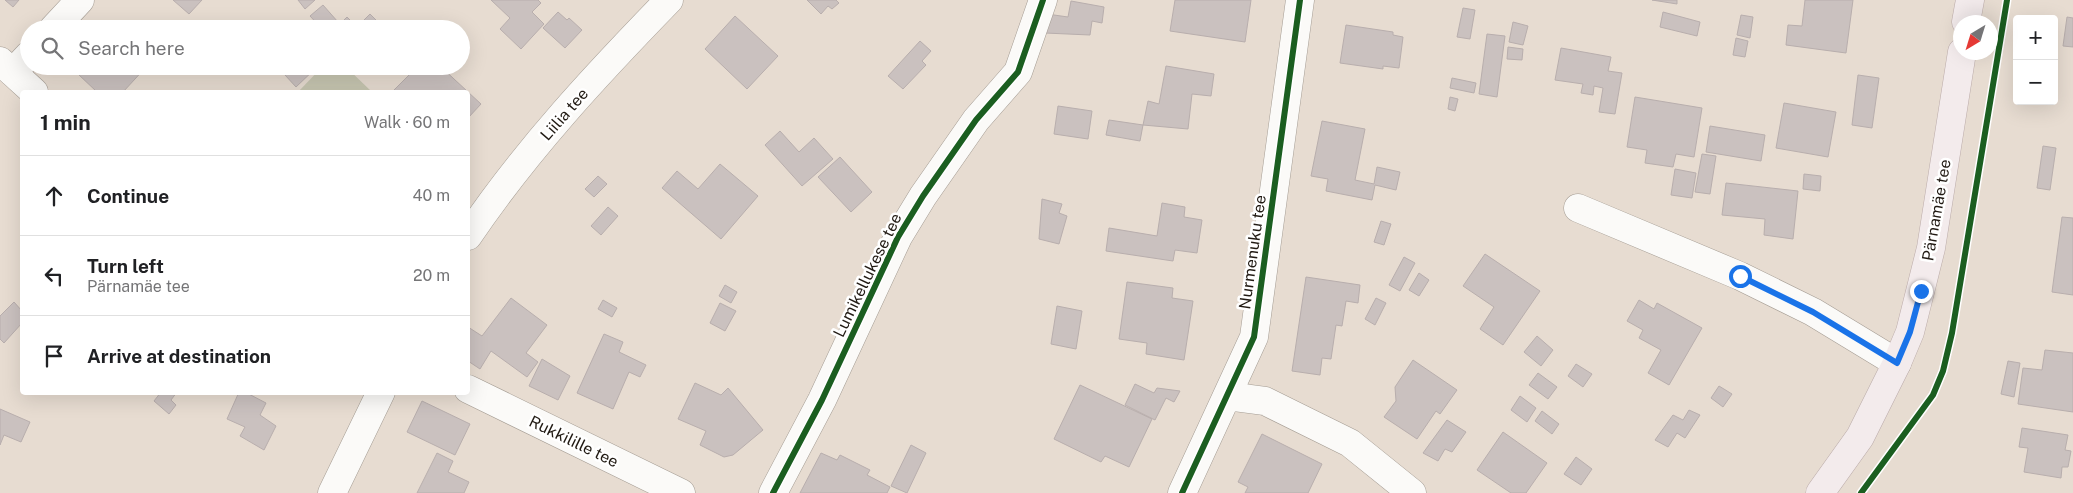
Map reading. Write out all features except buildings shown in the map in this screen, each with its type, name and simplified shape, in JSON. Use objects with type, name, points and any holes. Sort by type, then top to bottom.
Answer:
[{"type":"main road","points":[[1967,15],[1970,0]]},
{"type":"main road","name":"Pärnamäe tee","points":[[1820,493],[1860,437],[1897,363],[1910,332],[1931,248],[1961,60]]},
{"type":"street","points":[[61,20],[80,0]]},
{"type":"street","name":"Liilia tee","points":[[470,233],[494,196],[569,107],[669,0]]},
{"type":"street","name":"Lumikellukese tee","points":[[773,493],[822,400],[898,237],[923,196],[976,120],[1018,72],[1042,0]]},
{"type":"street","name":"Nurmenuku tee","points":[[1182,493],[1254,337],[1300,0]]},
{"type":"street","points":[[22,75],[33,90]]},
{"type":"street","points":[[1578,208],[1740,276],[1813,312],[1897,363]]},
{"type":"street","name":"Rukkilille tee","points":[[470,390],[680,493]]},
{"type":"street","points":[[332,493],[380,395]]},
{"type":"street","points":[[1227,396],[1265,401],[1350,443],[1412,493]]},
{"type":"green space","points":[[314,75],[354,75],[370,90],[300,90]]},
{"type":"cycle path","points":[[773,493],[822,400],[898,237],[923,196],[976,120],[1018,72],[1043,0]]},
{"type":"cycle path","points":[[1182,493],[1254,337],[1300,0]]},
{"type":"cycle path","points":[[1861,493],[1933,395],[1943,371],[1952,333],[2007,0]]},
{"type":"route","points":[[1740,276],[1813,312],[1897,363],[1910,332],[1921,291]]}]
